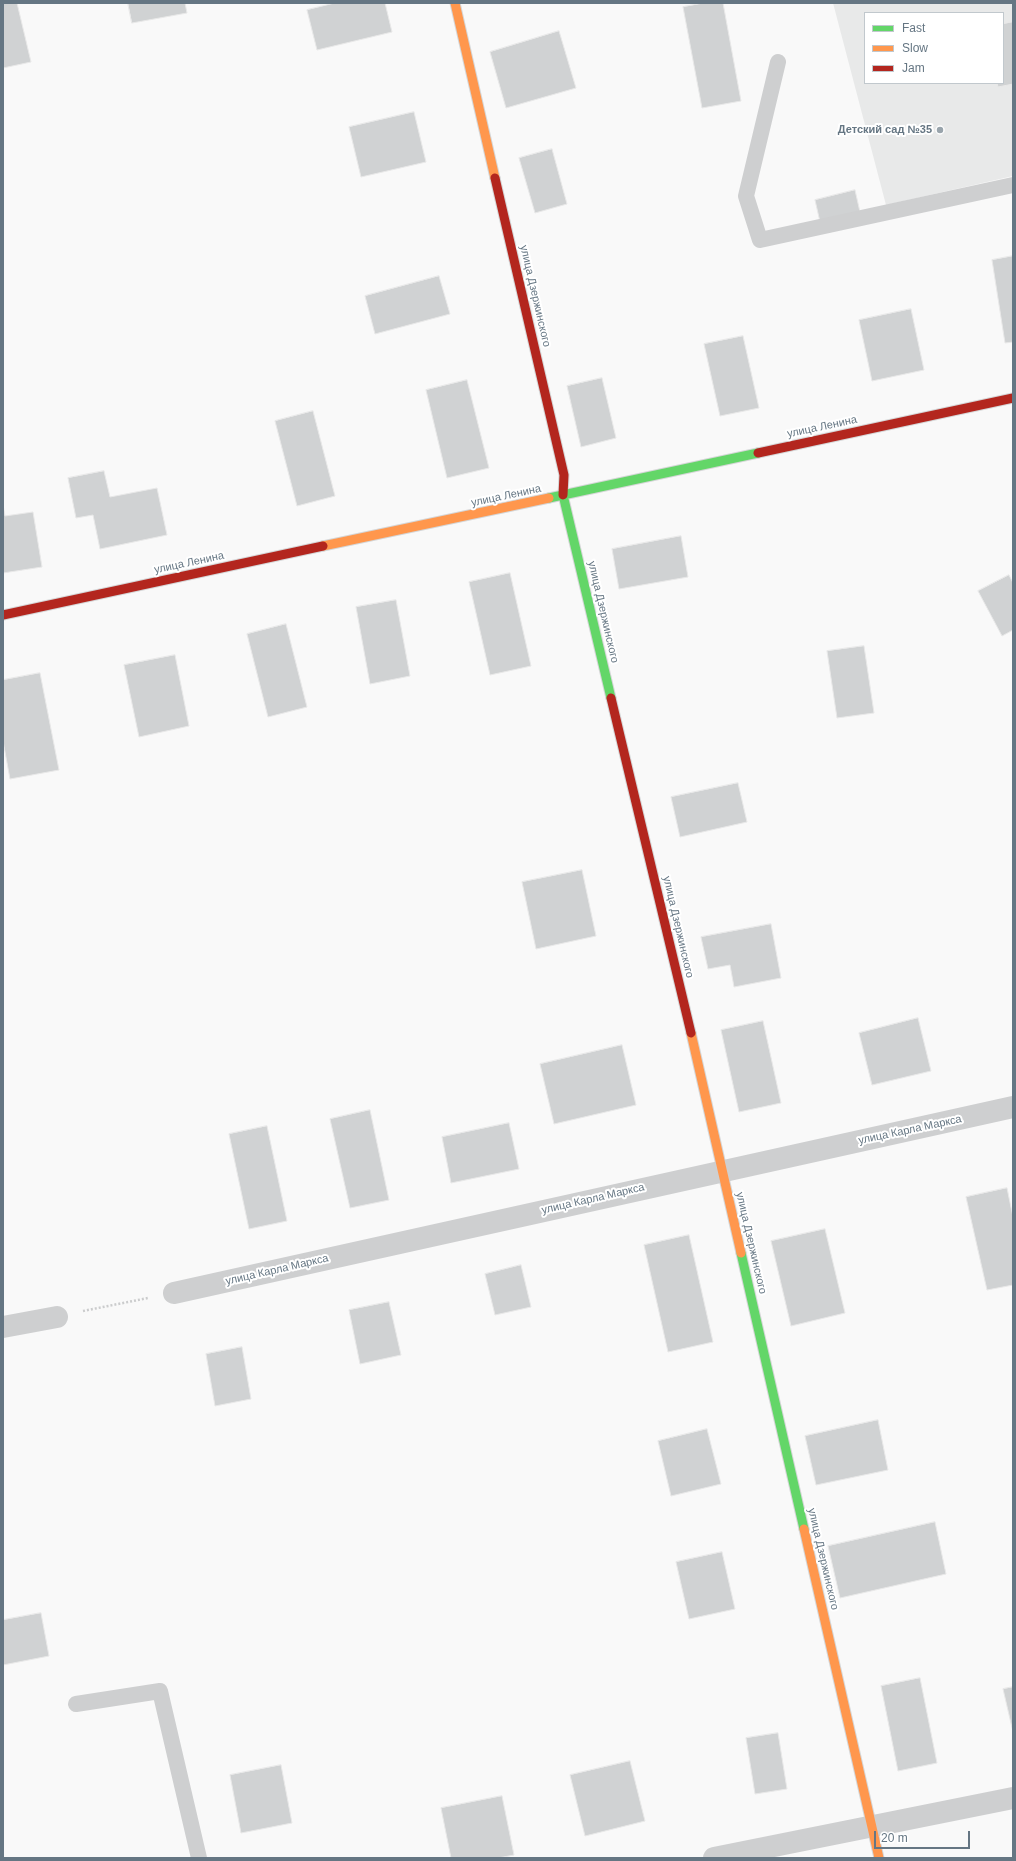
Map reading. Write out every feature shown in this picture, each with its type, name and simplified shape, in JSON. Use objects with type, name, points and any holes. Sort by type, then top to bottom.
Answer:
[{"type":"street","name":"улица Дзержинского","points":[[455,3],[564,475],[563,496],[678,980],[879,1858]]},
{"type":"street","name":"улица Ленина","points":[[3,615],[563,496],[1013,398]]},
{"type":"street","name":"улица Карла Маркса","points":[[174,1293],[1013,1107]]},
{"type":"street","points":[[3,1327],[57,1317]]},
{"type":"street","points":[[714,1858],[1013,1798]]},
{"type":"lane","points":[[778,62],[746,196],[760,240],[1013,185]]},
{"type":"lane","points":[[76,1704],[160,1691],[199,1858]]},
{"type":"path","points":[[57,1317],[174,1293]]},
{"type":"shaded area","name":"Детский сад №35","points":[[833,3],[1013,3],[1013,176],[886,205]]},
{"type":"building","points":[[3,3],[17,3],[31,62],[3,68]]},
{"type":"building","points":[[128,3],[185,3],[187,13],[132,23]]},
{"type":"building","points":[[335,3],[385,3],[392,32],[317,50],[307,10]]},
{"type":"building","points":[[704,3],[723,3],[741,101],[702,108],[683,7]]},
{"type":"building","points":[[1013,22],[1013,84],[998,87],[997,84],[1004,84],[1004,24]]},
{"type":"building","points":[[559,31],[576,88],[506,108],[490,52]]},
{"type":"building","points":[[414,112],[426,162],[361,177],[349,127]]},
{"type":"building","points":[[552,149],[567,204],[535,213],[519,158]]},
{"type":"building","points":[[855,190],[860,212],[820,222],[815,200]]},
{"type":"building","points":[[1013,256],[1013,342],[1005,343],[992,260]]},
{"type":"building","points":[[439,276],[450,314],[375,334],[365,296]]},
{"type":"building","points":[[911,309],[924,370],[872,381],[859,320]]},
{"type":"building","points":[[743,336],[759,408],[720,416],[704,344]]},
{"type":"building","points":[[602,378],[616,438],[581,447],[567,386]]},
{"type":"building","points":[[467,380],[489,468],[447,478],[426,390]]},
{"type":"building","points":[[313,411],[335,496],[297,506],[275,421]]},
{"type":"building","points":[[104,471],[110,497],[157,488],[167,535],[100,549],[93,515],[76,518],[68,478]]},
{"type":"building","points":[[3,505],[5,516],[33,512],[42,567],[3,573]]},
{"type":"building","points":[[681,536],[688,577],[619,589],[612,549]]},
{"type":"building","points":[[510,573],[531,666],[490,675],[469,582]]},
{"type":"building","points":[[1009,575],[1013,583],[1013,630],[1002,636],[978,591]]},
{"type":"building","points":[[396,600],[410,676],[370,684],[356,607]]},
{"type":"building","points":[[286,624],[307,707],[268,717],[247,634]]},
{"type":"building","points":[[864,646],[874,713],[837,718],[827,651]]},
{"type":"building","points":[[175,655],[189,726],[139,737],[124,665]]},
{"type":"building","points":[[40,673],[59,770],[10,779],[3,741],[3,680]]},
{"type":"building","points":[[738,783],[747,822],[680,837],[671,797]]},
{"type":"building","points":[[582,870],[596,936],[536,949],[522,882]]},
{"type":"building","points":[[771,924],[781,978],[734,987],[730,965],[708,969],[701,937]]},
{"type":"building","points":[[918,1018],[931,1071],[872,1085],[859,1033]]},
{"type":"building","points":[[763,1021],[781,1103],[739,1112],[721,1030]]},
{"type":"building","points":[[622,1045],[636,1105],[554,1124],[540,1064]]},
{"type":"building","points":[[370,1110],[389,1200],[350,1208],[330,1119]]},
{"type":"building","points":[[509,1123],[519,1169],[451,1183],[442,1137]]},
{"type":"building","points":[[267,1126],[287,1221],[249,1229],[229,1134]]},
{"type":"building","points":[[1007,1188],[1013,1217],[1013,1285],[987,1290],[966,1197]]},
{"type":"building","points":[[825,1229],[845,1313],[791,1326],[771,1241]]},
{"type":"building","points":[[689,1235],[713,1342],[668,1352],[644,1245]]},
{"type":"building","points":[[521,1265],[531,1307],[495,1315],[485,1274]]},
{"type":"building","points":[[389,1302],[401,1355],[360,1364],[349,1310]]},
{"type":"building","points":[[242,1347],[251,1399],[215,1406],[206,1354]]},
{"type":"building","points":[[878,1420],[888,1470],[816,1485],[805,1436]]},
{"type":"building","points":[[707,1429],[721,1484],[671,1496],[658,1441]]},
{"type":"building","points":[[935,1522],[946,1574],[840,1598],[828,1546]]},
{"type":"building","points":[[722,1552],[735,1609],[689,1619],[676,1562]]},
{"type":"building","points":[[41,1613],[49,1656],[3,1665],[3,1620]]},
{"type":"building","points":[[920,1678],[937,1763],[898,1771],[881,1686]]},
{"type":"building","points":[[1013,1687],[1013,1732],[1003,1689]]},
{"type":"building","points":[[778,1733],[787,1789],[755,1794],[746,1738]]},
{"type":"building","points":[[630,1761],[645,1821],[585,1836],[570,1775]]},
{"type":"building","points":[[281,1765],[292,1823],[241,1833],[230,1775]]},
{"type":"building","points":[[502,1796],[514,1855],[498,1858],[451,1858],[441,1808]]},
{"type":"traffic: fast","points":[[549,498],[758,453]]},
{"type":"traffic: fast","points":[[563,495],[611,698]]},
{"type":"traffic: fast","points":[[741,1253],[804,1529]]},
{"type":"traffic: slow","points":[[455,3],[495,178]]},
{"type":"traffic: slow","points":[[323,546],[549,498]]},
{"type":"traffic: slow","points":[[691,1033],[741,1253]]},
{"type":"traffic: slow","points":[[804,1529],[879,1858]]},
{"type":"traffic: jam","points":[[495,178],[564,475],[563,495]]},
{"type":"traffic: jam","points":[[758,453],[1013,398]]},
{"type":"traffic: jam","points":[[3,615],[323,546]]},
{"type":"traffic: jam","points":[[611,698],[691,1033]]},
{"type":"place","name":"Детский сад №35","points":[[940,130]]}]
